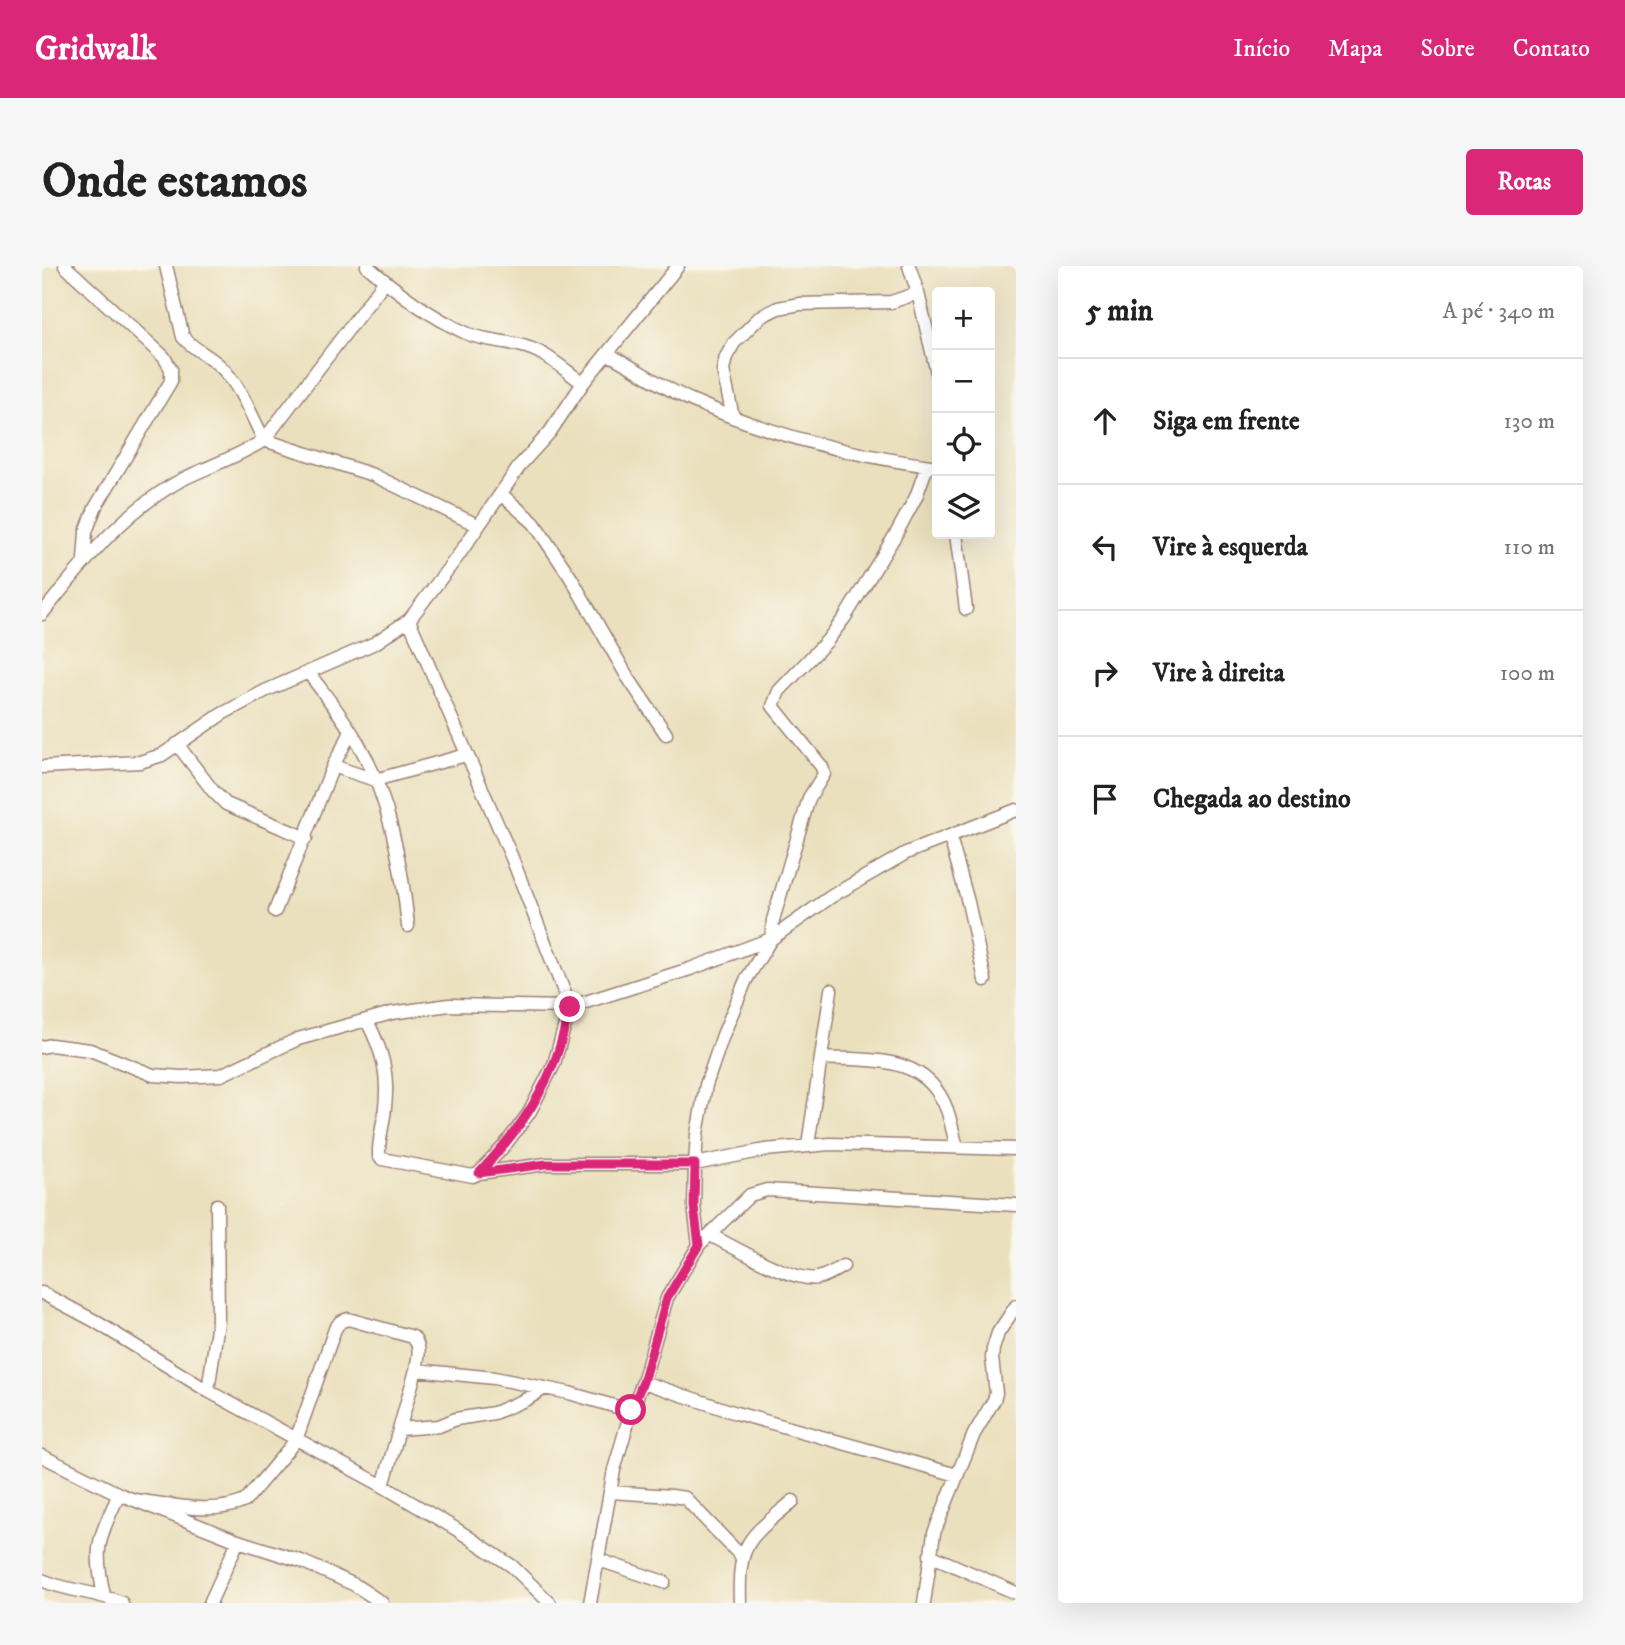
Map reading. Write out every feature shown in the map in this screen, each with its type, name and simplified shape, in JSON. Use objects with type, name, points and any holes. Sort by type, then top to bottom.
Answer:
[{"type":"street","points":[[65,266],[154,347],[171,369],[171,381],[95,508],[86,532],[85,560]]},
{"type":"street","points":[[166,266],[183,337],[221,366],[232,380],[264,440],[373,475],[477,526]]},
{"type":"street","points":[[368,266],[384,281],[435,316],[466,333],[494,342],[533,349],[583,383]]},
{"type":"street","points":[[909,266],[932,352]]},
{"type":"street","points":[[42,767],[140,762],[162,755],[222,714],[265,691],[375,643],[409,620],[458,556],[521,464],[550,432],[583,383],[675,267]]},
{"type":"street","points":[[42,614],[85,560],[128,515],[181,481],[249,450],[264,440],[384,281]]},
{"type":"street","points":[[733,417],[723,370],[726,357],[734,343],[760,317],[778,308],[800,304],[891,302],[918,293]]},
{"type":"street","points":[[608,354],[635,367],[661,386],[771,432],[850,453],[932,466],[896,534],[845,617],[774,699],[773,706],[822,767],[824,775],[810,797],[773,920],[771,939],[746,980],[706,1085],[697,1134],[695,1164],[694,1206],[699,1245]]},
{"type":"street","points":[[501,494],[534,523],[571,578],[621,666],[666,734]]},
{"type":"street","points":[[957,539],[966,608]]},
{"type":"street","points":[[409,620],[512,858],[570,1007],[554,1064],[529,1113],[479,1173]]},
{"type":"street","points":[[308,672],[359,744],[375,780],[396,845],[408,926]]},
{"type":"street","points":[[275,911],[334,766],[351,732]]},
{"type":"street","points":[[177,744],[226,804],[306,838]]},
{"type":"street","points":[[334,766],[375,780],[466,755]]},
{"type":"street","points":[[42,1047],[51,1045],[90,1050],[153,1074],[181,1077],[221,1074],[298,1039],[392,1013],[449,1005],[570,1007],[690,969],[771,939],[832,896],[906,853],[1016,810]]},
{"type":"street","points":[[950,837],[985,980]]},
{"type":"street","points":[[808,1145],[831,989]]},
{"type":"street","points":[[367,1021],[381,1048],[385,1070],[386,1105],[379,1156],[382,1159],[464,1176],[546,1164],[695,1164],[765,1150],[808,1145],[1016,1149]]},
{"type":"street","points":[[821,1058],[899,1063],[915,1069],[930,1082],[940,1096],[947,1109],[957,1147]]},
{"type":"street","points":[[590,1603],[610,1492],[631,1410],[643,1382],[667,1298],[699,1245],[750,1195],[767,1190],[1016,1205]]},
{"type":"street","points":[[208,1391],[218,1322],[217,1205]]},
{"type":"street","points":[[710,1235],[803,1279],[819,1278],[843,1266]]},
{"type":"street","points":[[42,1293],[208,1391],[383,1486],[512,1566],[550,1603]]},
{"type":"street","points":[[924,1603],[930,1555],[940,1517],[974,1434],[994,1400],[996,1393],[993,1349],[998,1333],[1016,1306]]},
{"type":"street","points":[[134,1500],[215,1508],[235,1506],[245,1501],[296,1440],[335,1329],[340,1322],[348,1319],[413,1337],[418,1343],[416,1370],[383,1486]]},
{"type":"street","points":[[416,1370],[494,1378],[631,1410]]},
{"type":"street","points":[[643,1382],[736,1413],[957,1475]]},
{"type":"street","points":[[399,1429],[439,1426],[456,1419],[494,1413],[545,1388]]},
{"type":"street","points":[[42,1457],[119,1494],[238,1541],[301,1561],[355,1585],[382,1603]]},
{"type":"street","points":[[610,1492],[685,1498],[742,1557]]},
{"type":"street","points":[[104,1595],[97,1551],[119,1494]]},
{"type":"street","points":[[740,1603],[739,1567],[752,1535],[793,1500]]},
{"type":"street","points":[[210,1603],[238,1541]]},
{"type":"street","points":[[930,1555],[1016,1592]]},
{"type":"street","points":[[599,1560],[664,1582]]},
{"type":"street","points":[[42,1580],[104,1595],[122,1603]]},
{"type":"route","points":[[570,1007],[554,1064],[529,1113],[479,1173],[546,1164],[695,1164],[694,1206],[699,1245],[667,1298],[643,1382],[631,1410]]}]
